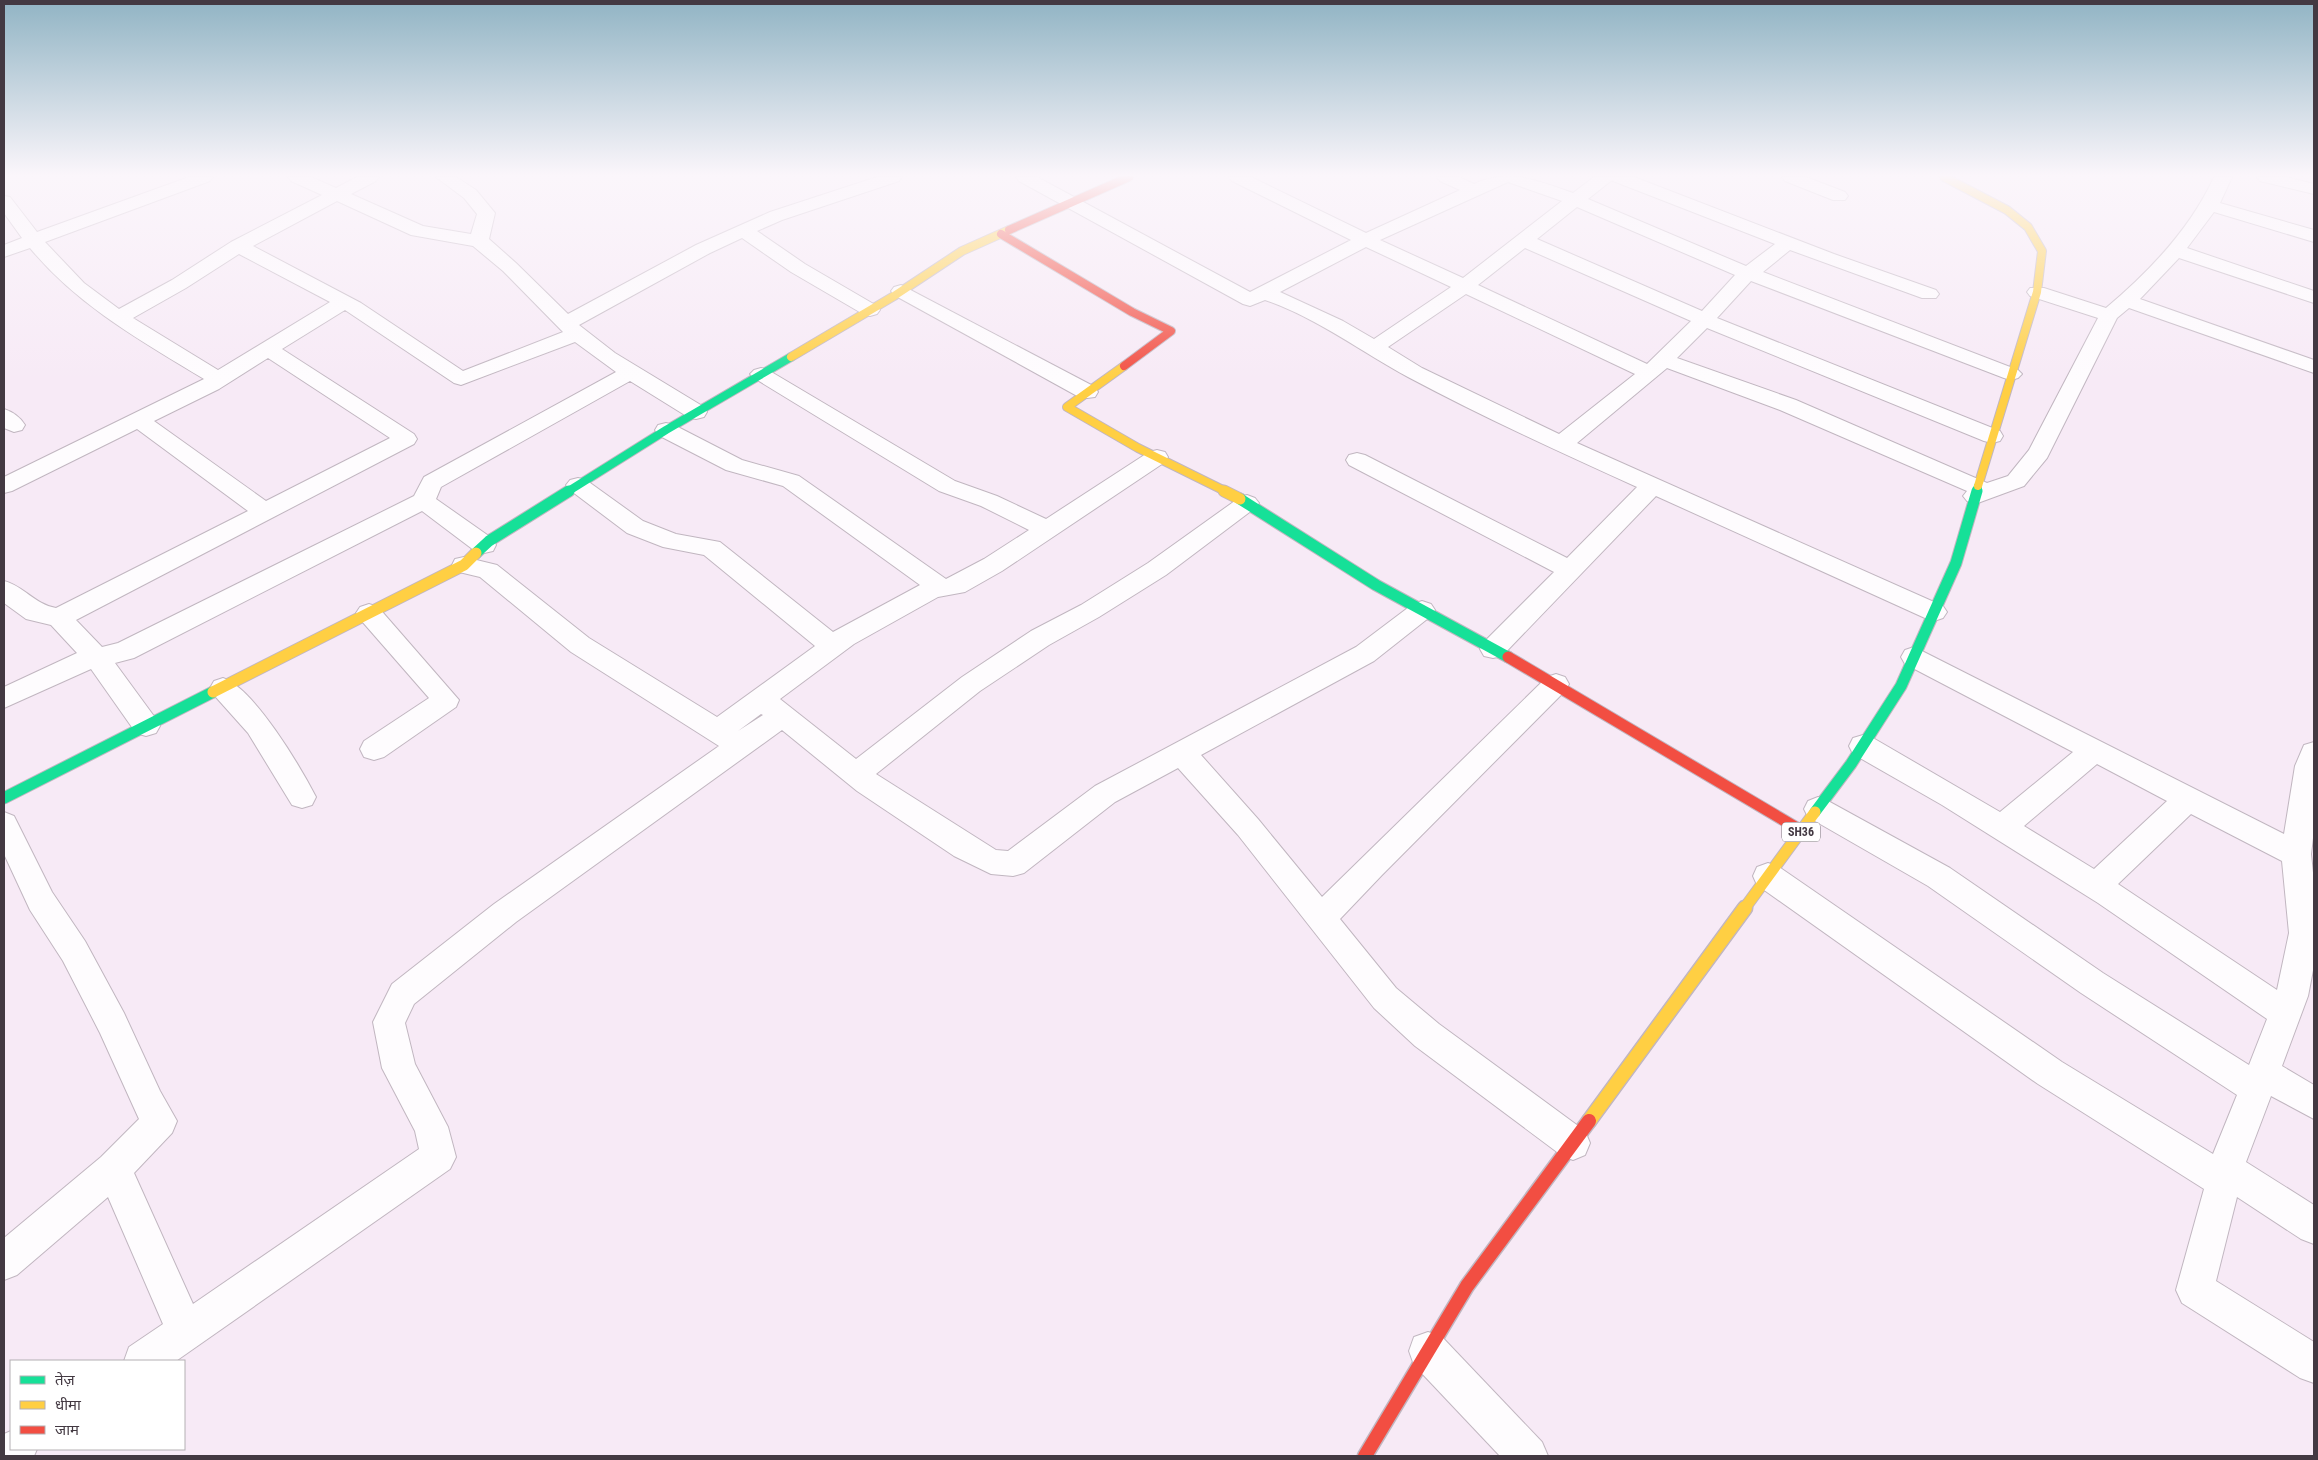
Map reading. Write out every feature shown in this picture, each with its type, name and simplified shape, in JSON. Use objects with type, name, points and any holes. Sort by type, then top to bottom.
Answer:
[{"type":"main road","points":[[4,798],[464,565],[484,545],[578,485],[696,412],[870,310],[962,251],[975,245]]},
{"type":"main road","points":[[1020,245],[1132,312],[1171,331],[1067,407],[1157,457],[1247,503],[1376,585],[1810,820]]},
{"type":"main road","name":"SH36","points":[[1365,1456],[1467,1286],[1810,820],[1863,746],[1901,686],[1956,563],[1992,436],[2037,292],[2042,251],[2039,245]]},
{"type":"street","points":[[4,251],[20,245]]},
{"type":"street","points":[[38,245],[89,296],[218,379]]},
{"type":"street","points":[[484,245],[504,260],[596,349],[696,412]]},
{"type":"street","points":[[119,317],[179,284],[238,246],[344,302],[404,338],[462,379],[573,328],[712,245]]},
{"type":"street","points":[[765,245],[798,268],[870,310]]},
{"type":"street","points":[[1149,245],[1250,300],[1356,245]]},
{"type":"street","points":[[1377,245],[1466,286],[1657,367],[1788,405],[1976,491],[2016,480],[2039,453],[2108,315],[2127,301],[2148,281],[2178,245]]},
{"type":"street","points":[[1374,348],[1466,286],[1520,245]]},
{"type":"street","points":[[1534,245],[1704,320],[1992,436]]},
{"type":"street","points":[[1683,245],[1749,273],[2011,374]]},
{"type":"street","points":[[1561,444],[1657,367],[1704,320],[1740,280],[1785,245]]},
{"type":"street","points":[[1794,245],[1929,294]]},
{"type":"street","points":[[2174,250],[2314,298]]},
{"type":"street","points":[[901,291],[1086,392]]},
{"type":"street","points":[[2037,292],[2108,315]]},
{"type":"street","points":[[1264,294],[1287,301],[1416,372],[1561,444],[1934,612]]},
{"type":"street","points":[[2127,301],[2314,366]]},
{"type":"street","points":[[4,486],[218,379],[344,302]]},
{"type":"street","points":[[59,618],[406,439],[267,348]]},
{"type":"street","points":[[4,698],[96,657],[125,651],[423,501],[432,482],[631,372]]},
{"type":"street","points":[[761,374],[946,486],[996,504],[1048,530]]},
{"type":"street","points":[[139,420],[264,511]]},
{"type":"street","points":[[666,430],[734,465],[791,481],[942,588]]},
{"type":"street","points":[[143,1360],[438,1157],[432,1127],[399,1068],[389,1022],[403,994],[728,738],[771,708],[833,646],[932,589],[956,586],[1048,530],[1157,457]]},
{"type":"street","points":[[1357,460],[1570,570]]},
{"type":"street","points":[[578,485],[635,527],[672,541],[711,548],[833,646]]},
{"type":"street","points":[[1493,649],[1653,485]]},
{"type":"street","points":[[423,501],[484,545]]},
{"type":"street","points":[[857,774],[971,684],[1040,638],[1090,612],[1157,569],[1247,503]]},
{"type":"street","points":[[464,565],[488,571],[580,645],[728,738]]},
{"type":"street","points":[[4,590],[35,613],[59,618],[96,657],[146,726]]},
{"type":"street","points":[[771,708],[857,774],[964,847],[991,862],[1013,864],[1105,794],[1365,654],[1422,610]]},
{"type":"street","points":[[369,614],[446,700],[374,749]]},
{"type":"street","points":[[1914,657],[2296,854]]},
{"type":"street","points":[[1321,919],[1371,866],[1556,684]]},
{"type":"street","points":[[223,688],[258,726],[302,797]]},
{"type":"street","points":[[1863,746],[2096,886],[2285,1013]]},
{"type":"street","points":[[2002,828],[2094,750]]},
{"type":"street","points":[[1181,752],[1248,827],[1385,998],[1427,1035],[1573,1143]]},
{"type":"street","points":[[2314,753],[2310,766],[2296,854],[2305,933],[2292,996],[2259,1081],[2226,1175],[2195,1290],[2314,1364]]},
{"type":"street","points":[[2096,886],[2189,798]]},
{"type":"street","points":[[1810,820],[1939,877],[2092,983],[2259,1081],[2314,1103]]},
{"type":"street","points":[[4,824],[41,901],[74,951],[112,1024],[148,1103],[160,1121],[114,1169],[4,1262]]},
{"type":"street","points":[[1768,876],[2050,1073],[2314,1226]]},
{"type":"street","points":[[114,1169],[186,1331]]},
{"type":"street","points":[[1428,1351],[1528,1456]]},
{"type":"traffic: fast","points":[[476,553],[489,541],[666,430],[791,357]]},
{"type":"traffic: fast","points":[[1815,812],[1851,764],[1901,686],[1956,563],[1978,486]]},
{"type":"traffic: fast","points":[[1240,499],[1376,585],[1508,657]]},
{"type":"traffic: fast","points":[[4,798],[213,692]]},
{"type":"traffic: slow","points":[[791,357],[894,296],[962,251],[975,245]]},
{"type":"traffic: slow","points":[[1978,486],[2037,292],[2042,251],[2039,245]]},
{"type":"traffic: slow","points":[[1124,366],[1067,407],[1138,448],[1240,499]]},
{"type":"traffic: slow","points":[[213,692],[464,565],[476,553]]},
{"type":"traffic: slow","points":[[1589,1121],[1815,812]]},
{"type":"traffic: jam","points":[[1020,245],[1132,312],[1171,331],[1124,366]]},
{"type":"traffic: jam","points":[[1508,657],[1802,831]]},
{"type":"traffic: jam","points":[[1365,1456],[1467,1286],[1589,1121]]}]
